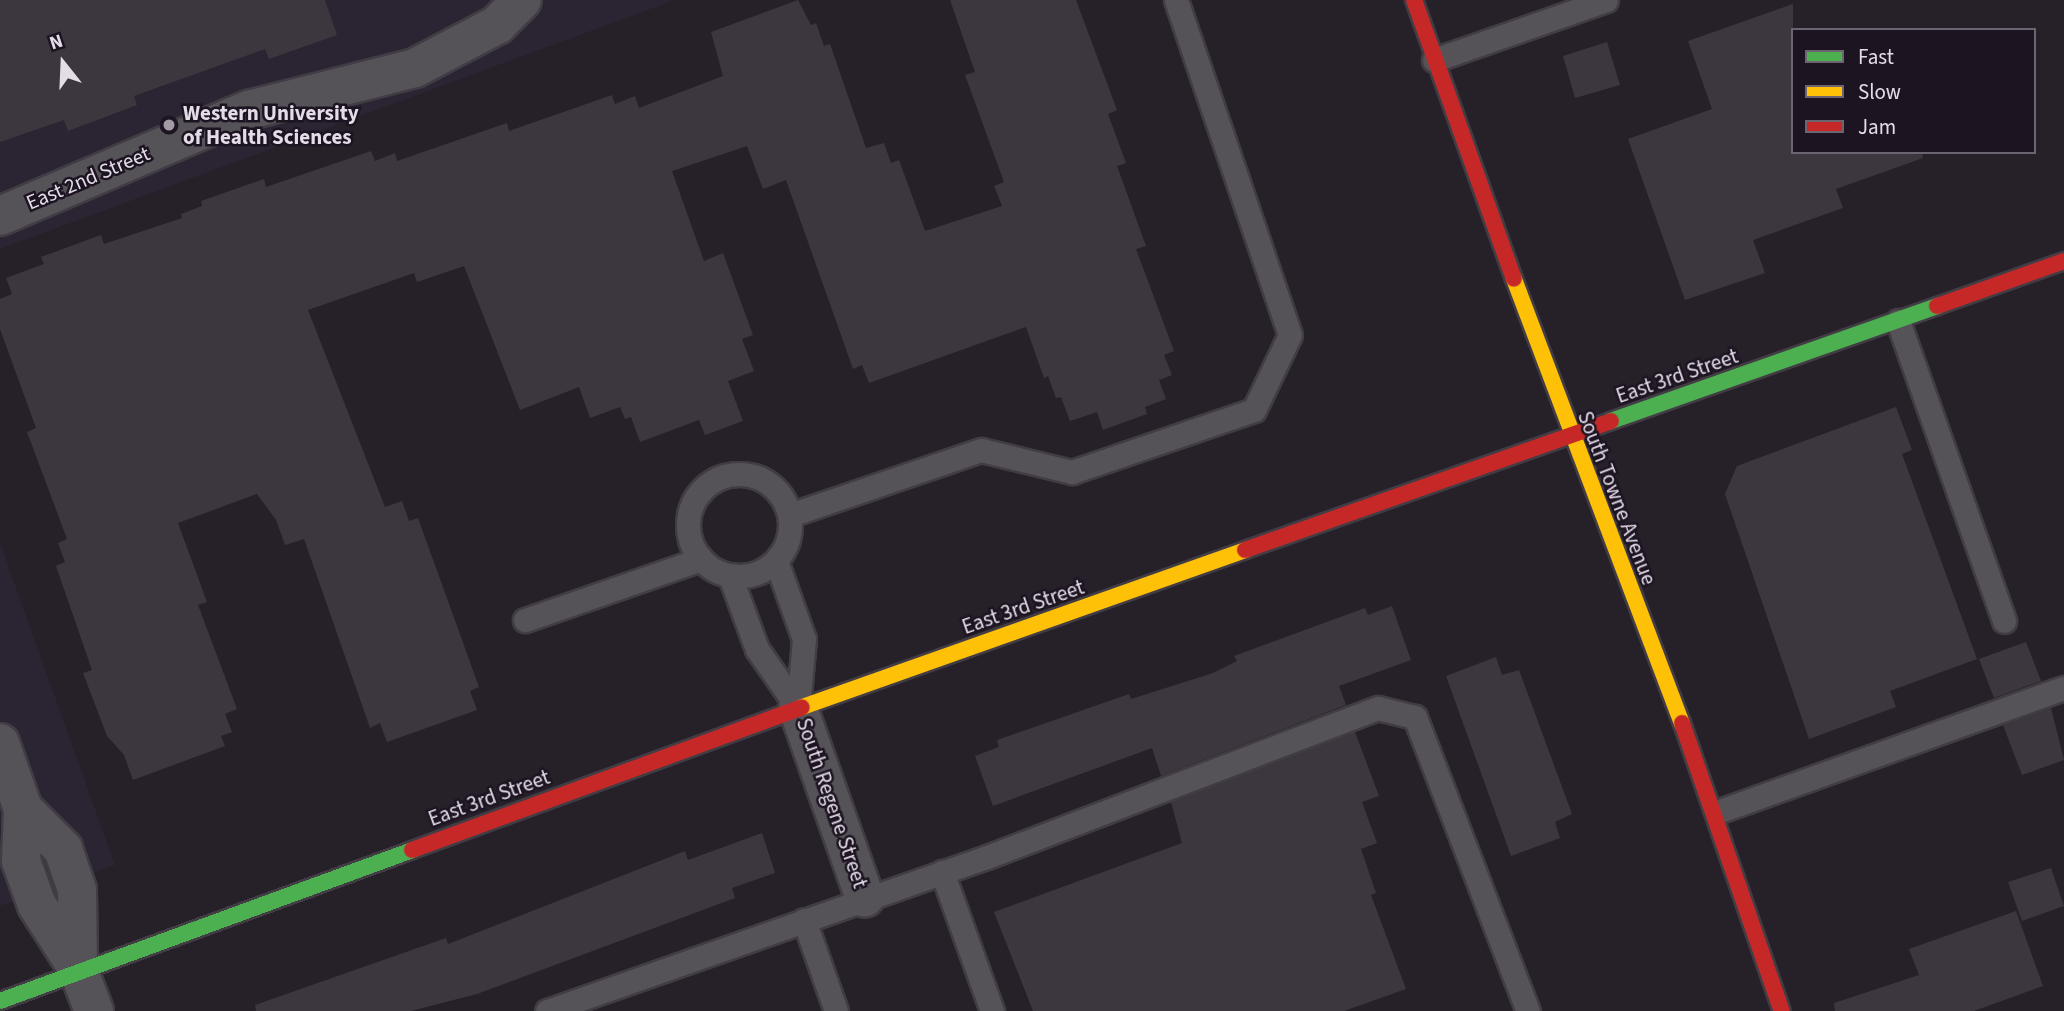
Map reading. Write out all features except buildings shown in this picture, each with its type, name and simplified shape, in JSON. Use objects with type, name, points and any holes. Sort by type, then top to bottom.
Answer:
[{"type":"street","name":"East 2nd Street","points":[[0,216],[249,110],[415,68],[497,25],[522,0]]},
{"type":"street","name":"South Towne Avenue","points":[[1414,0],[1570,436],[1717,813],[1782,1011]]},
{"type":"street","name":"East 3rd Street","points":[[0,1001],[78,969],[798,708],[2064,261]]},
{"type":"street","name":"South Regene Street","points":[[798,708],[865,898]]},
{"type":"street","points":[[0,743],[23,809],[66,859],[77,890],[78,969],[94,1011]]},
{"type":"lane","points":[[790,515],[981,450],[1072,472],[1254,410],[1290,335],[1176,0]]},
{"type":"lane","points":[[1434,60],[1606,0]]},
{"type":"lane","points":[[1898,321],[2004,621]]},
{"type":"lane","points":[[725,476],[759,478],[784,499],[790,515],[786,547],[776,561],[763,571],[730,576],[701,559],[691,545],[690,511],[697,496],[725,476]]},
{"type":"lane","points":[[524,620],[701,559]]},
{"type":"lane","points":[[776,561],[804,639],[798,708]]},
{"type":"lane","points":[[730,576],[757,649],[798,708]]},
{"type":"lane","points":[[1717,813],[2064,688]]},
{"type":"lane","points":[[547,1011],[942,872],[1378,708],[1415,717],[1528,1011]]},
{"type":"lane","points":[[942,872],[992,1011]]},
{"type":"lane","points":[[804,920],[836,1011]]},
{"type":"shaded area","name":"Western University of Health Sciences","points":[[0,0],[675,0],[0,249]]},
{"type":"shaded area","points":[[0,543],[115,865],[0,906]]},
{"type":"traffic: fast","points":[[1611,421],[1937,306]]},
{"type":"traffic: fast","points":[[0,1001],[412,850]]},
{"type":"traffic: slow","points":[[1514,279],[1682,723]]},
{"type":"traffic: slow","points":[[802,707],[1245,550]]},
{"type":"traffic: jam","points":[[1414,0],[1514,279]]},
{"type":"traffic: jam","points":[[1937,306],[2064,261]]},
{"type":"traffic: jam","points":[[1245,550],[1611,421]]},
{"type":"traffic: jam","points":[[412,850],[802,707]]},
{"type":"traffic: jam","points":[[1682,723],[1782,1011]]},
{"type":"place","name":"Western University of Health Sciences","points":[[169,125]]}]
